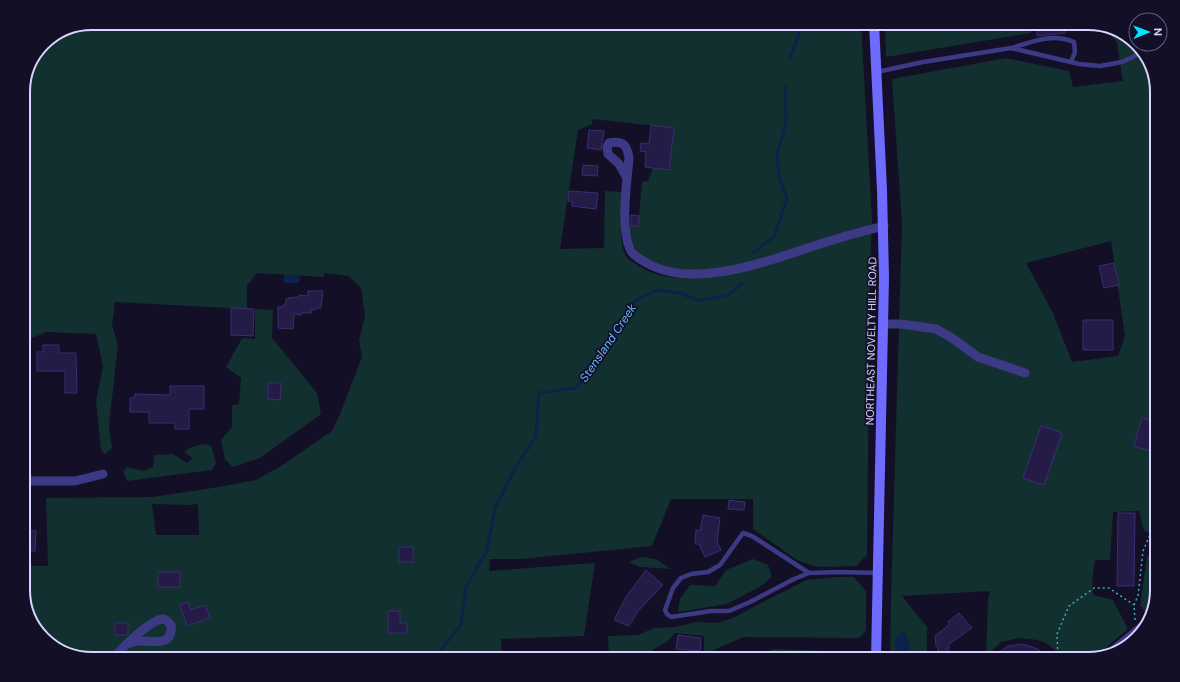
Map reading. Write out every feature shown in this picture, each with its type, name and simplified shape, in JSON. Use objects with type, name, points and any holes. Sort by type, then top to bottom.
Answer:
[{"type":"main road","name":"NORTHEAST NOVELTY HILL ROAD","points":[[874,30],[884,226],[884,324],[876,652]]},
{"type":"street","points":[[627,178],[625,228],[630,249],[638,258],[651,266],[674,272],[695,274],[746,268],[837,238],[884,226]]},
{"type":"street","points":[[884,324],[900,324],[936,329],[952,338],[978,357],[1026,373]]},
{"type":"street","points":[[30,481],[76,481],[103,474]]},
{"type":"street","points":[[119,652],[127,644]]},
{"type":"lane","points":[[877,72],[923,62],[1011,48],[1050,38],[1065,38],[1074,42],[1075,52],[1071,62]]},
{"type":"lane","points":[[1011,48],[1090,66],[1114,65],[1137,54]]},
{"type":"lane","points":[[809,573],[752,536],[743,533],[720,566],[708,572],[691,574],[681,578],[673,588],[665,610],[671,617],[711,611],[729,611],[809,573],[878,572]]},
{"type":"lane","points":[[1116,645],[1136,629]]},
{"type":"path","points":[[1136,629],[1134,605],[1138,596],[1143,551],[1150,537]]},
{"type":"path","points":[[1058,652],[1057,634],[1069,606],[1094,588],[1109,588],[1134,605]]},
{"type":"green space","points":[[92,30],[861,30],[872,221],[870,266],[867,555],[856,566],[817,567],[797,560],[753,529],[753,499],[671,499],[652,546],[521,559],[490,559],[489,571],[595,563],[584,636],[501,639],[502,652],[92,652],[76,650],[61,644],[48,634],[38,621],[31,602],[30,566],[48,566],[46,498],[152,497],[256,480],[281,466],[332,431],[362,357],[359,340],[365,316],[361,288],[349,276],[324,273],[324,277],[257,273],[247,286],[247,309],[115,302],[112,325],[118,345],[109,425],[112,448],[105,454],[101,450],[96,401],[103,366],[96,334],[46,332],[30,339],[30,88],[36,65],[43,54],[51,45],[68,35],[80,31]],"holes":[[[593,119],[673,128],[669,169],[653,168],[648,181],[642,182],[638,226],[630,226],[630,235],[633,244],[638,253],[644,259],[654,264],[669,268],[695,271],[736,267],[735,274],[695,278],[669,277],[644,269],[629,260],[623,247],[622,240],[622,192],[605,191],[604,248],[560,249],[578,130],[592,124]],[[152,504],[198,504],[199,535],[156,535]]]},
{"type":"green space","points":[[885,30],[1031,30],[1031,33],[886,57]]},
{"type":"green space","points":[[1110,34],[1119,38],[1128,45],[1128,52],[1135,52],[1137,54],[1147,72],[1150,88],[1150,533],[1144,531],[1139,511],[1113,512],[1110,560],[1095,560],[1092,582],[1093,595],[1113,600],[1128,629],[1102,650],[1088,652],[1057,652],[1046,643],[1038,640],[1019,638],[1001,642],[991,652],[986,652],[988,600],[990,591],[902,596],[927,627],[927,652],[890,652],[902,224],[892,79],[1006,58],[1069,71],[1073,87],[1123,81],[1117,43]],"holes":[[[1111,241],[1125,336],[1118,356],[1072,362],[1053,313],[1026,263]]]},
{"type":"green space","points":[[255,309],[273,310],[272,338],[317,393],[321,414],[260,458],[233,467],[225,460],[221,440],[232,427],[232,405],[239,404],[241,378],[226,367],[242,338],[255,339]]},
{"type":"green space","points":[[202,444],[211,445],[216,463],[212,470],[127,481],[123,471],[127,467],[142,471],[153,467],[154,455],[173,454],[187,463],[193,458],[184,452],[190,448]]},
{"type":"green space","points":[[1150,552],[1150,590],[1148,606],[1145,612],[1140,605],[1147,557]]},
{"type":"green space","points":[[641,557],[656,559],[671,569],[640,567],[629,562]]},
{"type":"green space","points":[[753,559],[768,565],[772,577],[761,586],[727,604],[678,612],[680,599],[690,585],[715,586],[726,570]]},
{"type":"green space","points":[[854,577],[866,591],[866,631],[859,638],[743,637],[709,652],[705,652],[704,636],[675,633],[668,641],[651,652],[609,652],[608,636],[638,635],[654,628],[675,627],[696,622],[717,623],[733,618],[807,580]]},
{"type":"green space","points":[[773,649],[854,652],[767,652]]},
{"type":"water","points":[[284,275],[300,275],[299,283],[283,283]]},
{"type":"water","points":[[901,632],[906,633],[909,643],[908,652],[895,652],[895,639]]},
{"type":"building","points":[[1037,30],[1065,30],[1065,33],[1037,36]]},
{"type":"building","points":[[651,125],[674,128],[669,170],[645,167],[646,152],[640,151],[641,143],[649,144]]},
{"type":"building","points":[[589,130],[604,131],[601,150],[587,148]]},
{"type":"building","points":[[583,165],[598,166],[597,176],[582,175]]},
{"type":"building","points":[[569,191],[598,193],[596,209],[572,206],[572,202],[568,201]]},
{"type":"building","points":[[631,215],[639,216],[638,226],[631,226]]},
{"type":"building","points":[[1114,263],[1119,285],[1104,288],[1099,266]]},
{"type":"building","points":[[308,291],[323,291],[321,308],[311,310],[311,313],[301,313],[301,315],[294,314],[293,329],[278,328],[278,307],[283,307],[284,304],[286,304],[286,299],[289,299],[288,298],[299,297],[299,295],[308,296]]},
{"type":"building","points":[[231,308],[254,309],[253,336],[231,335]]},
{"type":"building","points":[[1083,320],[1113,320],[1113,350],[1083,350]]},
{"type":"building","points":[[43,345],[59,345],[59,353],[76,353],[77,393],[65,393],[65,371],[37,371],[37,352],[43,352]]},
{"type":"building","points":[[268,383],[281,383],[280,400],[268,399]]},
{"type":"building","points":[[170,386],[204,386],[204,409],[189,409],[189,429],[175,429],[175,423],[149,423],[149,412],[130,412],[130,398],[135,398],[135,394],[170,395]]},
{"type":"building","points":[[1142,418],[1150,420],[1150,451],[1134,446]]},
{"type":"building","points":[[1041,426],[1062,433],[1044,485],[1023,478]]},
{"type":"building","points":[[729,500],[745,502],[744,510],[728,509]]},
{"type":"building","points":[[1118,513],[1135,513],[1134,586],[1117,586]]},
{"type":"building","points":[[703,515],[720,518],[717,542],[721,550],[705,557],[699,544],[695,544],[696,530],[700,531]]},
{"type":"building","points":[[30,531],[36,531],[35,551],[30,551]]},
{"type":"building","points":[[399,547],[413,547],[413,562],[399,562]]},
{"type":"building","points":[[646,570],[663,585],[638,611],[629,626],[614,620],[626,597]]},
{"type":"building","points":[[158,572],[180,572],[180,587],[158,587]]},
{"type":"building","points":[[188,602],[191,610],[205,605],[210,618],[187,626],[180,605]]},
{"type":"building","points":[[388,611],[400,611],[400,623],[407,623],[407,633],[388,633]]},
{"type":"building","points":[[959,613],[972,628],[949,644],[948,652],[938,652],[938,647],[936,646],[935,636],[950,624],[948,622]]},
{"type":"building","points":[[115,623],[128,623],[128,635],[115,635]]},
{"type":"building","points":[[678,635],[701,638],[700,651],[676,649]]},
{"type":"building","points":[[1023,644],[1038,649],[1041,652],[1000,652],[1008,646]]},
{"type":"waterway","name":"Stensland Creek","points":[[790,58],[800,30]]},
{"type":"waterway","name":"Stensland Creek","points":[[753,253],[774,237],[787,199],[779,176],[777,155],[786,123],[785,86]]},
{"type":"waterway","name":"Stensland Creek","points":[[443,652],[442,648],[461,625],[466,587],[487,550],[495,508],[517,465],[536,437],[539,393],[576,388],[593,367],[612,334],[635,301],[657,290],[680,293],[700,301],[728,295],[743,283]]}]
